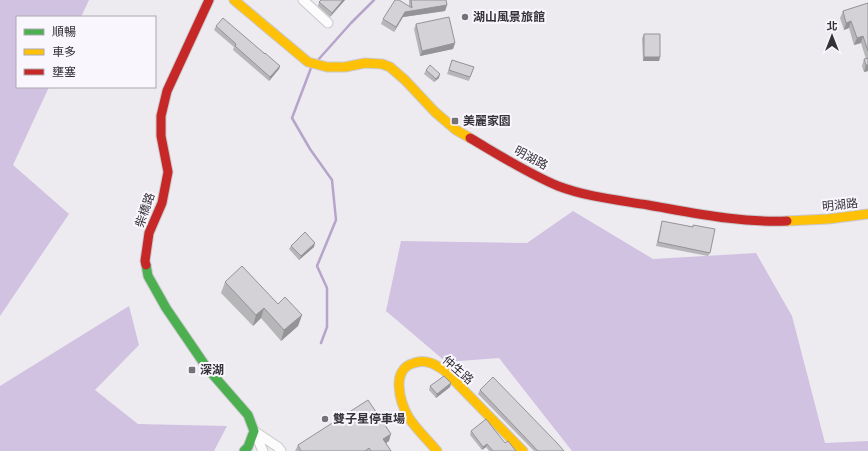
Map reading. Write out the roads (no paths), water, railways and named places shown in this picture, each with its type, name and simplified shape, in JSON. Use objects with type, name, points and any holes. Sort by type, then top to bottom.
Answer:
[{"type":"street","name":"柴橋路","points":[[209,0],[167,91],[161,116],[161,136],[168,172],[162,203],[149,233],[145,262],[148,276],[166,308],[207,368],[248,415],[254,431]]},
{"type":"street","name":"明湖路","points":[[234,0],[308,62],[327,67],[345,67],[365,63],[382,64],[390,67],[405,80],[435,112],[456,130],[530,173],[559,186],[589,195],[712,216],[765,222],[828,219],[868,214]]},
{"type":"street","points":[[305,1],[328,23]]},
{"type":"street","name":"仲生路","points":[[437,451],[409,418],[401,400],[398,385],[400,373],[405,366],[413,362],[422,361],[435,364],[454,381],[523,451]]},
{"type":"street","points":[[244,451],[248,447],[254,431]]},
{"type":"street","points":[[254,431],[263,451]]},
{"type":"street","points":[[254,431],[278,447],[281,451]]},
{"type":"waterway","points":[[318,60],[374,0]]},
{"type":"waterway","points":[[311,68],[292,118],[310,149],[332,180],[336,220],[317,266],[327,288],[327,327],[321,343]]},
{"type":"place","name":"湖山風景旅館","points":[[465,17]]},
{"type":"place","name":"美麗家園","points":[[455,121]]},
{"type":"place","name":"深湖","points":[[192,370]]},
{"type":"place","name":"雙子星停車場","points":[[325,419]]}]
